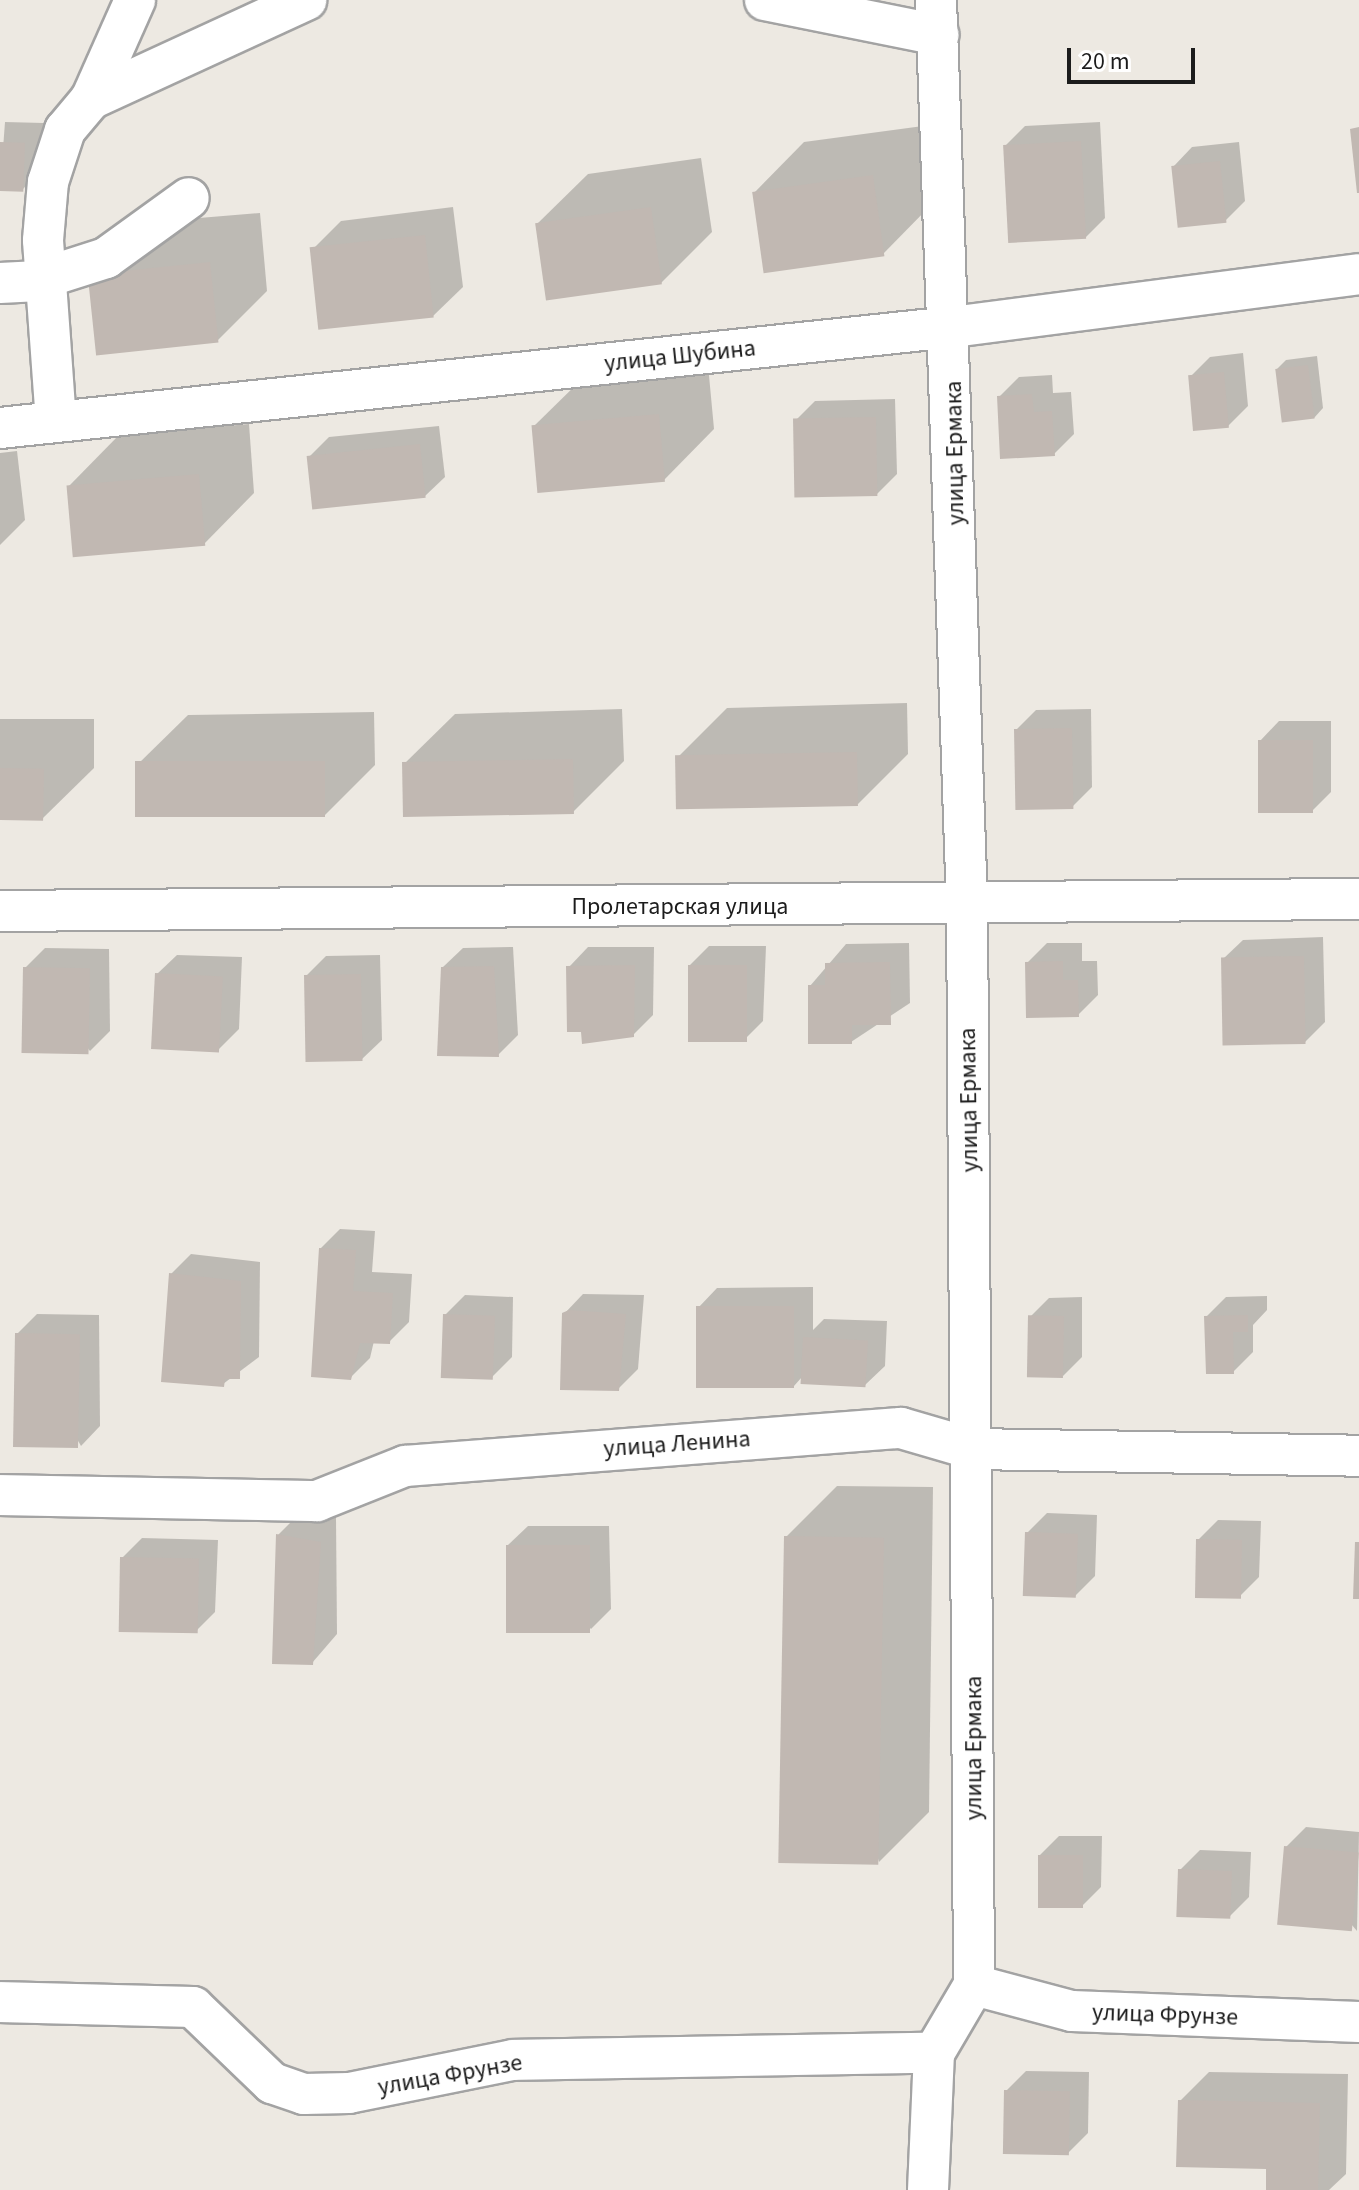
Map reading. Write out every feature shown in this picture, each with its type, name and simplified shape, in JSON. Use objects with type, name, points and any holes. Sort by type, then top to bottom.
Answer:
[{"type":"street","points":[[56,422],[44,278],[48,182],[65,130],[91,99],[135,0]]},
{"type":"street","points":[[91,99],[306,0]]},
{"type":"street","points":[[765,0],[937,18]]},
{"type":"street","name":"улица Ермака","points":[[937,18],[952,327],[967,905],[973,1449],[974,1985]]},
{"type":"street","points":[[0,283],[44,278],[106,258],[189,198]]},
{"type":"street","name":"улица Шубина","points":[[0,428],[952,327],[1359,274]]},
{"type":"street","name":"Пролетарская улица","points":[[0,911],[967,905],[1359,899]]},
{"type":"street","name":"улица Ленина","points":[[0,1495],[317,1501],[405,1466],[901,1428],[973,1449],[1359,1456]]},
{"type":"street","points":[[928,2190],[934,2053],[974,1985]]},
{"type":"street","name":"улица Фрунзе","points":[[974,1985],[1072,2011],[1359,2022]]},
{"type":"street","name":"улица Фрунзе","points":[[0,2002],[193,2007],[272,2083],[304,2094],[349,2093],[513,2060],[934,2053]]},
{"type":"building","points":[[1359,127],[1359,193],[1357,193],[1350,129]]},
{"type":"building","points":[[1081,141],[1086,239],[1008,243],[1003,145]]},
{"type":"building","points":[[0,142],[25,143],[23,192],[0,191]]},
{"type":"building","points":[[1220,161],[1226,223],[1178,228],[1171,166]]},
{"type":"building","points":[[873,175],[884,256],[764,273],[752,192]]},
{"type":"building","points":[[651,207],[662,284],[546,301],[535,223]]},
{"type":"building","points":[[425,235],[434,318],[318,330],[310,247]]},
{"type":"building","points":[[210,262],[218,343],[96,355],[88,275]]},
{"type":"building","points":[[1308,365],[1315,419],[1282,423],[1275,369]]},
{"type":"building","points":[[1224,372],[1229,428],[1193,431],[1188,375]]},
{"type":"building","points":[[1032,394],[1034,412],[1052,411],[1055,456],[1000,459],[997,396]]},
{"type":"building","points":[[659,414],[665,482],[537,493],[531,425]]},
{"type":"building","points":[[876,417],[877,496],[794,497],[793,418]]},
{"type":"building","points":[[420,444],[426,498],[312,510],[307,456]]},
{"type":"building","points":[[199,474],[205,546],[73,557],[67,486]]},
{"type":"building","points":[[1072,728],[1073,809],[1015,810],[1014,729]]},
{"type":"building","points":[[1258,740],[1313,740],[1313,813],[1258,813]]},
{"type":"building","points":[[857,752],[858,806],[676,809],[675,755]]},
{"type":"building","points":[[573,759],[574,814],[403,817],[402,762]]},
{"type":"building","points":[[135,761],[325,761],[325,817],[135,817]]},
{"type":"building","points":[[0,768],[44,769],[43,821],[0,820]]},
{"type":"building","points":[[1304,956],[1306,1044],[1223,1045],[1221,957]]},
{"type":"building","points":[[1063,961],[1063,980],[1078,980],[1079,1017],[1026,1018],[1025,962]]},
{"type":"building","points":[[890,962],[891,1025],[852,1025],[852,1044],[808,1044],[808,985],[825,985],[825,963]]},
{"type":"building","points":[[635,965],[634,1037],[582,1044],[581,1032],[567,1032],[566,966]]},
{"type":"building","points":[[688,965],[747,965],[747,1042],[688,1042]]},
{"type":"building","points":[[494,966],[499,1057],[437,1056],[441,967]]},
{"type":"building","points":[[23,967],[90,968],[88,1054],[21,1053]]},
{"type":"building","points":[[155,973],[223,977],[219,1052],[151,1049]]},
{"type":"building","points":[[361,974],[363,1061],[306,1062],[304,975]]},
{"type":"building","points":[[319,1248],[356,1250],[353,1291],[393,1293],[390,1344],[360,1343],[351,1380],[311,1377]]},
{"type":"building","points":[[169,1273],[241,1281],[240,1379],[225,1379],[224,1387],[161,1382]]},
{"type":"building","points":[[696,1306],[794,1306],[794,1388],[696,1388]]},
{"type":"building","points":[[569,1310],[626,1314],[619,1391],[560,1390],[562,1313]]},
{"type":"building","points":[[443,1314],[495,1316],[493,1380],[441,1378]]},
{"type":"building","points":[[1028,1315],[1064,1316],[1063,1378],[1027,1377]]},
{"type":"building","points":[[1248,1315],[1248,1332],[1233,1332],[1234,1374],[1206,1374],[1204,1316]]},
{"type":"building","points":[[15,1333],[80,1334],[78,1448],[13,1447]]},
{"type":"building","points":[[803,1337],[868,1340],[865,1387],[801,1384]]},
{"type":"building","points":[[1025,1532],[1078,1534],[1076,1598],[1023,1596]]},
{"type":"building","points":[[276,1534],[321,1542],[313,1665],[272,1664]]},
{"type":"building","points":[[784,1536],[884,1538],[878,1865],[778,1863]]},
{"type":"building","points":[[1196,1539],[1242,1540],[1241,1599],[1195,1598]]},
{"type":"building","points":[[1355,1542],[1359,1542],[1359,1599],[1353,1599]]},
{"type":"building","points":[[506,1545],[590,1545],[590,1633],[506,1633]]},
{"type":"building","points":[[120,1557],[199,1558],[198,1633],[119,1632]]},
{"type":"building","points":[[1284,1846],[1359,1853],[1352,1931],[1277,1925]]},
{"type":"building","points":[[1038,1855],[1083,1855],[1083,1908],[1038,1908]]},
{"type":"building","points":[[1178,1869],[1232,1871],[1230,1919],[1176,1917]]},
{"type":"building","points":[[1004,2090],[1070,2091],[1069,2155],[1003,2154]]},
{"type":"building","points":[[1178,2100],[1320,2103],[1318,2190],[1266,2190],[1266,2169],[1176,2167]]}]
